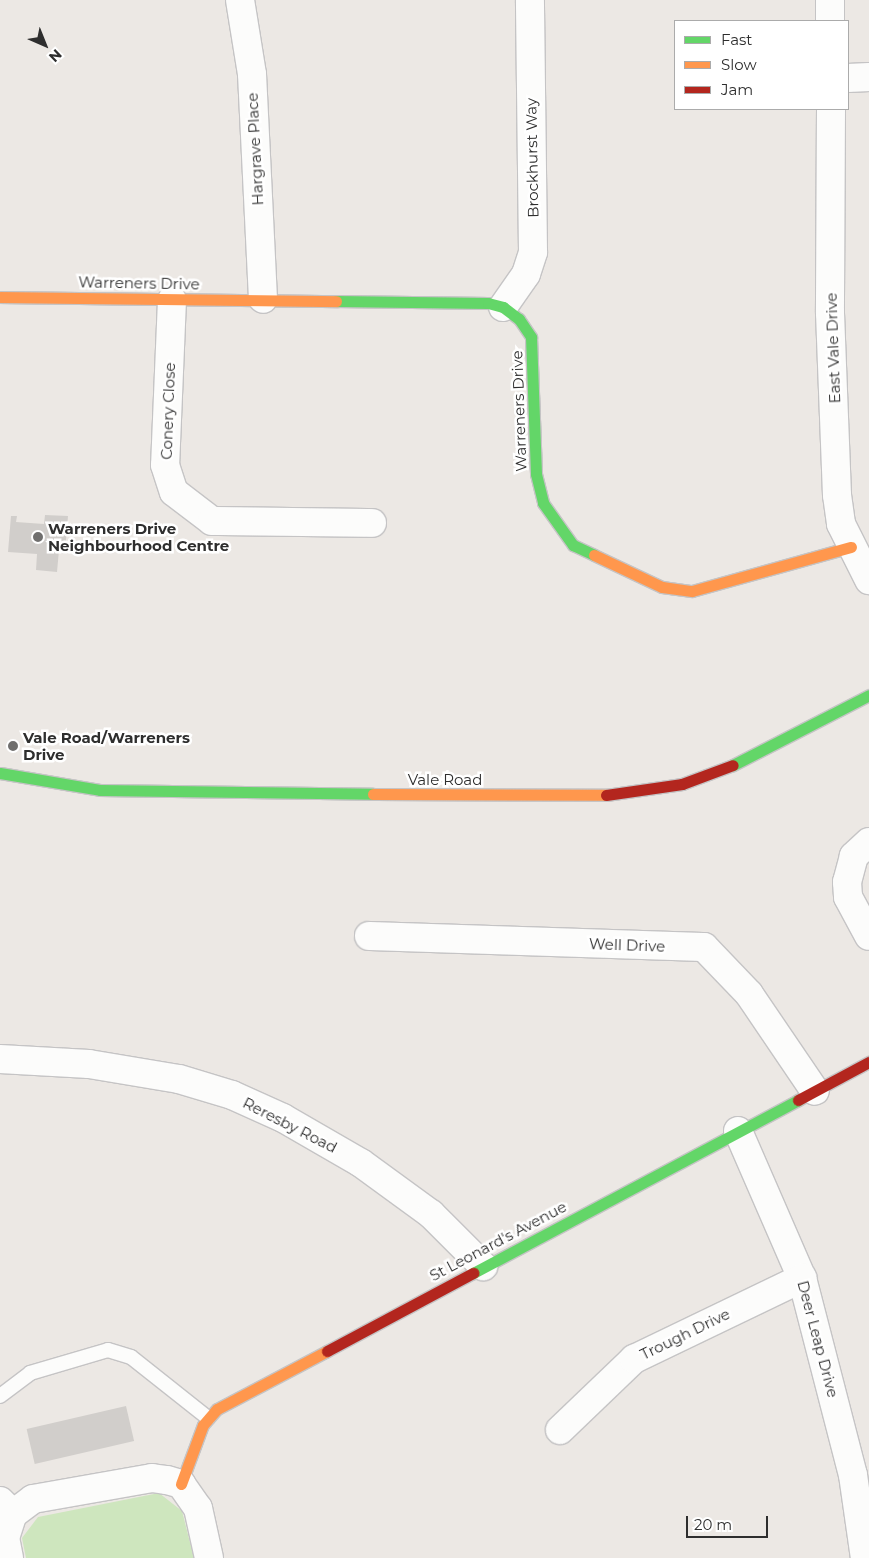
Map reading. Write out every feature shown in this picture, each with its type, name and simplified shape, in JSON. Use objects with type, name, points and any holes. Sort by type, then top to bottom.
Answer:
[{"type":"street","name":"Hargrave Place","points":[[240,0],[252,74],[263,299]]},
{"type":"street","name":"Brockhurst Way","points":[[503,307],[526,274],[533,252],[530,0]]},
{"type":"street","points":[[830,0],[830,20]]},
{"type":"street","points":[[849,78],[869,77]]},
{"type":"street","name":"East Vale Drive","points":[[831,110],[830,313],[837,495],[841,524],[869,580]]},
{"type":"street","name":"Warreners Drive","points":[[0,297],[488,303],[503,307],[519,319],[531,337],[536,474],[543,504],[573,545],[662,587],[692,591],[851,547]]},
{"type":"street","name":"Conery Close","points":[[172,300],[165,465],[174,492],[212,521],[372,524]]},
{"type":"street","name":"Vale Road","points":[[0,773],[100,790],[178,793],[590,796],[630,793],[682,784],[736,764],[869,695]]},
{"type":"street","points":[[869,842],[854,856],[847,882],[848,897],[869,936]]},
{"type":"street","name":"Well Drive","points":[[369,936],[704,947],[749,994],[815,1091]]},
{"type":"street","name":"Reresby Road","points":[[0,1059],[98,1065],[179,1078],[232,1095],[283,1118],[361,1163],[431,1214],[483,1266]]},
{"type":"street","name":"St Leonard's Avenue","points":[[180,1484],[208,1418],[217,1408],[869,1062]]},
{"type":"street","name":"Deer Leap Drive","points":[[738,1131],[802,1278],[852,1475],[865,1558]]},
{"type":"street","name":"Trough Drive","points":[[560,1430],[634,1359],[802,1278]]},
{"type":"street","points":[[9,1558],[5,1538],[7,1507],[33,1499],[152,1478],[180,1484],[198,1508],[209,1558]]},
{"type":"lane","points":[[0,1396],[44,1367],[108,1350],[132,1357],[208,1418]]},
{"type":"green space","points":[[159,1493],[182,1511],[194,1558],[26,1558],[22,1538],[38,1517]]},
{"type":"building","name":"Warreners Drive Neighbourhood Centre","points":[[45,515],[68,516],[65,552],[59,550],[57,572],[36,570],[37,554],[8,552],[11,516],[17,516],[16,522],[44,524]]},
{"type":"building","points":[[126,1406],[134,1441],[35,1464],[27,1429]]},
{"type":"traffic: fast","points":[[336,301],[488,303],[503,307],[519,319],[531,337],[536,474],[543,503],[573,545],[594,555]]},
{"type":"traffic: fast","points":[[733,765],[869,695]]},
{"type":"traffic: fast","points":[[0,773],[100,790],[373,794]]},
{"type":"traffic: fast","points":[[473,1273],[798,1100]]},
{"type":"traffic: slow","points":[[0,297],[336,301]]},
{"type":"traffic: slow","points":[[594,555],[662,587],[692,591],[851,547]]},
{"type":"traffic: slow","points":[[373,794],[606,795]]},
{"type":"traffic: slow","points":[[181,1484],[203,1425],[217,1409],[327,1351]]},
{"type":"traffic: jam","points":[[606,795],[682,784],[733,765]]},
{"type":"traffic: jam","points":[[798,1100],[869,1062]]},
{"type":"traffic: jam","points":[[327,1351],[473,1273]]},
{"type":"place","name":"Warreners Drive Neighbourhood Centre","points":[[38,537]]},
{"type":"place","name":"Vale Road/Warreners Drive","points":[[13,746]]}]
